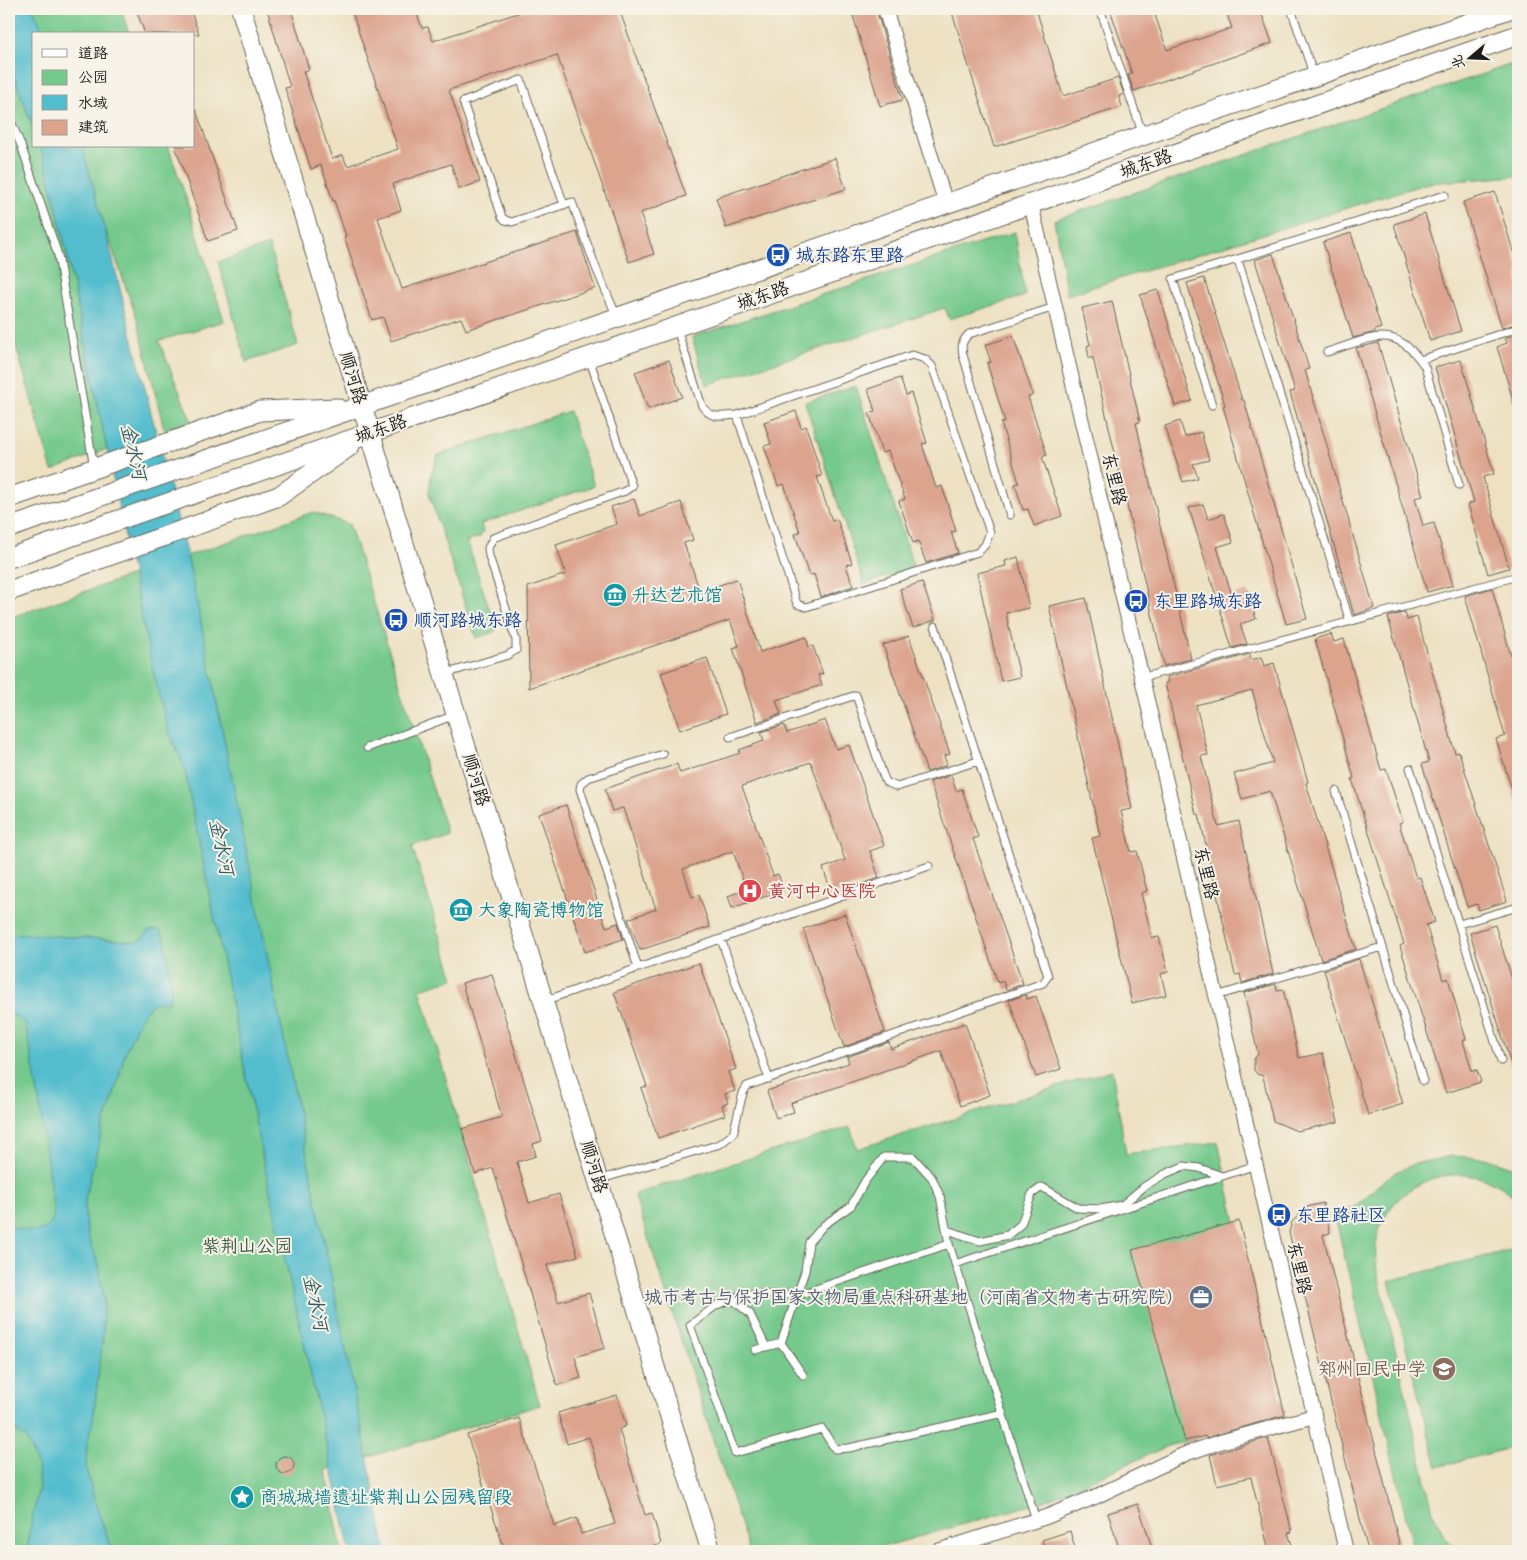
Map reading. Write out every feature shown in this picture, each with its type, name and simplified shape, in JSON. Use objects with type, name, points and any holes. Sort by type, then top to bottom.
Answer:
[{"type":"main road","name":"顺河路","points":[[241,9],[360,406],[370,432],[711,1551]]},
{"type":"main road","name":"城东路","points":[[9,528],[1509,9]]},
{"type":"main road","name":"城东路","points":[[9,558],[1518,36]]},
{"type":"main road","points":[[9,498],[260,411],[360,406]]},
{"type":"main road","points":[[9,591],[280,496],[370,432]]},
{"type":"street","points":[[885,9],[946,204]]},
{"type":"street","name":"东里路","points":[[1031,204],[1346,1551]]},
{"type":"street","points":[[938,1551],[1036,1520],[1097,1496],[1185,1454],[1220,1442],[1314,1416]]},
{"type":"lane","points":[[1100,9],[1143,135]]},
{"type":"lane","points":[[1291,9],[1314,76]]},
{"type":"lane","points":[[564,205],[521,80],[463,102],[502,217],[512,222],[564,205],[572,202],[596,268],[617,317]]},
{"type":"lane","points":[[9,117],[21,145],[58,255],[94,469]]},
{"type":"lane","points":[[1212,405],[1173,279],[1445,195]]},
{"type":"lane","points":[[1238,260],[1350,622]]},
{"type":"lane","points":[[1010,516],[963,355],[963,340],[969,334],[1055,307]]},
{"type":"lane","points":[[676,327],[702,406],[707,413],[715,417],[736,415],[912,355],[925,359],[932,366],[990,532],[986,544],[978,552],[857,591],[806,607],[797,604],[736,415]]},
{"type":"lane","points":[[1420,360],[1518,328]]},
{"type":"lane","points":[[1327,352],[1380,336],[1399,340],[1420,360],[1425,367],[1459,485]]},
{"type":"lane","points":[[443,674],[508,655],[516,650],[516,640],[489,556],[488,548],[493,538],[626,491],[632,486],[589,357]]},
{"type":"lane","points":[[1141,678],[1518,576]]},
{"type":"lane","points":[[597,1180],[720,1144],[734,1134],[743,1093],[747,1086],[1042,983],[1048,976],[935,626]]},
{"type":"lane","points":[[730,737],[856,695],[886,782],[898,787],[978,761]]},
{"type":"lane","points":[[367,748],[456,715]]},
{"type":"lane","points":[[638,968],[580,789],[581,784],[588,778],[663,754]]},
{"type":"lane","points":[[1410,768],[1501,1061]]},
{"type":"lane","points":[[1336,791],[1422,1081]]},
{"type":"lane","points":[[543,1002],[929,866]]},
{"type":"lane","points":[[1458,924],[1518,907]]},
{"type":"lane","points":[[721,939],[769,1079]]},
{"type":"lane","points":[[1216,996],[1382,947]]},
{"type":"lane","points":[[781,1343],[805,1271],[809,1242],[824,1224],[851,1206],[865,1181],[884,1158],[913,1157],[932,1178],[940,1196],[949,1244],[1036,1520]]},
{"type":"lane","points":[[955,1264],[1256,1165]]},
{"type":"lane","points":[[947,1230],[980,1240],[1008,1235],[1021,1224],[1032,1194],[1042,1187],[1078,1208],[1101,1209],[1122,1204],[1145,1186],[1165,1174],[1184,1166],[1200,1168],[1222,1176]]},
{"type":"lane","points":[[949,1244],[798,1295],[744,1294],[717,1305],[690,1325],[735,1453],[822,1429],[835,1449],[849,1448],[1003,1413]]},
{"type":"lane","points":[[732,1299],[750,1314],[766,1347]]},
{"type":"lane","points":[[756,1350],[781,1343]]},
{"type":"lane","points":[[781,1343],[803,1375]]},
{"type":"green space","points":[[27,9],[121,9],[128,32],[35,32]]},
{"type":"green space","points":[[1518,62],[1518,176],[1428,183],[1067,295],[1054,220]]},
{"type":"green space","points":[[9,64],[32,124],[32,148],[41,148],[46,165],[65,245],[107,449],[52,471],[9,322]]},
{"type":"green space","points":[[77,148],[169,148],[224,321],[159,341],[192,423],[164,429],[137,319]]},
{"type":"green space","points":[[1015,232],[1025,296],[949,319],[945,308],[706,385],[692,337]]},
{"type":"green space","points":[[269,245],[298,345],[246,362],[218,262]]},
{"type":"green space","points":[[856,386],[914,568],[864,584],[805,402]]},
{"type":"green space","points":[[569,411],[594,486],[481,524],[483,531],[480,537],[467,541],[496,629],[494,632],[476,638],[429,494],[431,475],[438,455]]},
{"type":"green space","name":"紫荆山公园","points":[[313,512],[349,524],[447,833],[412,846],[454,979],[420,989],[540,1405],[326,1470],[342,1551],[9,1551],[9,618]]},
{"type":"green space","points":[[1112,1070],[1126,1154],[1218,1142],[1279,1416],[1168,1446],[1042,1502],[868,1551],[749,1551],[634,1194],[850,1127],[857,1149]]},
{"type":"green space","points":[[1451,1156],[1485,1158],[1518,1169],[1518,1201],[1502,1187],[1484,1179],[1465,1175],[1445,1176],[1426,1181],[1409,1190],[1394,1204],[1383,1221],[1377,1237],[1376,1266],[1433,1512],[1444,1536],[1459,1551],[1414,1551],[1334,1212],[1356,1206],[1383,1181],[1398,1171],[1415,1164]]},
{"type":"green space","points":[[1518,1248],[1518,1446],[1437,1467],[1389,1281]]},
{"type":"water","points":[[9,9],[33,9],[44,32],[32,32],[32,124],[9,64]]},
{"type":"water","name":"金水河","points":[[41,148],[83,148],[105,229],[190,568],[386,1551],[350,1551],[261,1151],[184,767],[169,733],[156,684],[65,245]]},
{"type":"water","points":[[160,930],[165,940],[172,989],[169,1001],[165,1003],[159,1001],[151,1005],[142,1015],[126,1050],[113,1099],[103,1126],[85,1199],[88,1237],[99,1265],[104,1300],[103,1335],[93,1420],[87,1444],[86,1468],[95,1502],[112,1551],[27,1551],[39,1487],[37,1464],[26,1438],[9,1426],[9,1225],[23,1230],[40,1231],[50,1225],[54,1215],[39,1101],[26,1025],[19,1018],[9,1014],[9,933],[133,941],[141,940],[148,931]]},
{"type":"building","points":[[136,9],[190,9],[199,34],[195,34],[195,32],[144,32]]},
{"type":"building","points":[[267,9],[291,9],[309,70],[303,71],[332,159],[343,155],[347,166],[398,149],[351,9],[415,9],[422,28],[428,27],[433,41],[530,9],[619,9],[686,196],[640,213],[654,254],[629,262],[557,55],[449,90],[480,182],[459,189],[451,164],[393,184],[401,210],[378,218],[402,289],[577,232],[595,288],[466,330],[461,318],[391,341],[383,317],[372,320],[344,236],[346,236],[321,165],[311,169],[285,88],[290,87]]},
{"type":"building","points":[[851,9],[876,9],[903,100],[880,106]]},
{"type":"building","points":[[951,9],[1036,9],[1063,96],[1118,78],[1124,94],[1119,96],[1122,107],[994,147]]},
{"type":"building","points":[[1110,9],[1153,9],[1167,50],[1232,28],[1225,9],[1260,9],[1272,43],[1134,91],[1128,75],[1132,74]]},
{"type":"building","points":[[195,110],[238,231],[208,241],[176,148],[195,148]]},
{"type":"building","points":[[835,158],[846,189],[726,228],[716,198]]},
{"type":"building","points":[[1495,192],[1518,267],[1518,323],[1502,328],[1463,202]]},
{"type":"building","points":[[1425,214],[1461,331],[1430,341],[1394,224]]},
{"type":"building","points":[[1351,233],[1381,328],[1375,330],[1375,332],[1353,338],[1323,242]]},
{"type":"building","points":[[1273,254],[1309,369],[1305,370],[1374,608],[1354,615],[1290,392],[1295,391],[1255,260]]},
{"type":"building","points":[[1204,278],[1242,400],[1244,400],[1307,619],[1286,624],[1223,406],[1225,405],[1187,283]]},
{"type":"building","points":[[1158,290],[1192,401],[1175,406],[1140,295]]},
{"type":"building","points":[[1112,301],[1140,422],[1136,423],[1191,659],[1164,666],[1093,358],[1089,358],[1087,346],[1090,345],[1082,308]]},
{"type":"building","points":[[1518,334],[1518,406],[1515,406],[1497,347],[1507,343],[1505,338]]},
{"type":"building","points":[[1013,336],[1033,395],[1028,397],[1047,455],[1042,457],[1062,516],[1034,526],[1028,509],[1023,510],[1015,484],[1019,483],[1001,423],[1005,422],[987,363],[991,362],[985,345]]},
{"type":"building","points":[[1378,343],[1423,496],[1415,498],[1423,526],[1434,523],[1453,585],[1427,592],[1356,348]]},
{"type":"building","points":[[669,360],[682,397],[648,409],[635,372]]},
{"type":"building","points":[[1461,360],[1494,474],[1483,477],[1509,568],[1488,574],[1468,504],[1474,502],[1435,367]]},
{"type":"building","points":[[900,378],[906,395],[911,393],[927,443],[922,444],[936,488],[942,486],[956,531],[951,532],[958,553],[926,563],[918,541],[913,543],[899,501],[905,499],[888,451],[882,453],[869,413],[875,411],[868,389]]},
{"type":"building","points":[[796,411],[801,428],[806,426],[822,476],[817,477],[832,521],[837,519],[852,563],[846,565],[853,586],[821,597],[814,574],[809,576],[795,534],[800,532],[784,484],[778,486],[764,446],[771,444],[764,422]]},
{"type":"building","points":[[1180,421],[1185,437],[1201,432],[1209,460],[1193,464],[1198,478],[1183,482],[1165,426]]},
{"type":"building","name":"升达艺术馆","points":[[634,499],[640,516],[681,502],[693,540],[684,543],[700,592],[737,579],[760,652],[806,637],[809,647],[813,646],[823,674],[818,675],[822,685],[776,700],[781,714],[757,722],[733,648],[739,646],[730,620],[529,688],[528,587],[566,574],[556,545],[617,524],[611,507]]},
{"type":"building","points":[[1203,504],[1208,519],[1224,514],[1233,542],[1217,547],[1232,596],[1248,591],[1256,619],[1240,624],[1247,644],[1232,648],[1189,508]]},
{"type":"building","points":[[1018,557],[1029,608],[1006,613],[1020,677],[1001,681],[977,573],[1006,566],[1005,561]]},
{"type":"building","points":[[922,582],[935,620],[913,628],[900,589]]},
{"type":"building","points":[[1492,588],[1518,681],[1518,798],[1515,799],[1496,739],[1505,736],[1465,596]]},
{"type":"building","points":[[1086,598],[1132,809],[1121,811],[1131,852],[1137,851],[1147,891],[1141,893],[1152,938],[1159,937],[1168,972],[1161,974],[1166,995],[1132,1003],[1092,838],[1100,836],[1049,606]]},
{"type":"building","points":[[1405,612],[1407,620],[1417,617],[1455,753],[1459,752],[1507,901],[1479,910],[1477,904],[1467,907],[1422,764],[1429,762],[1388,617]]},
{"type":"building","points":[[1331,634],[1334,642],[1344,639],[1381,770],[1386,769],[1403,822],[1399,823],[1416,878],[1420,877],[1435,922],[1426,925],[1443,980],[1448,978],[1466,1039],[1463,1041],[1472,1071],[1477,1070],[1481,1082],[1446,1093],[1400,946],[1404,944],[1352,779],[1354,778],[1315,639]]},
{"type":"building","points":[[909,636],[950,754],[944,756],[947,765],[927,772],[883,645]]},
{"type":"building","points":[[1250,654],[1251,660],[1261,657],[1264,666],[1274,663],[1308,782],[1306,783],[1356,949],[1321,960],[1270,791],[1242,799],[1234,774],[1273,763],[1252,690],[1196,705],[1208,755],[1201,756],[1218,826],[1239,821],[1273,974],[1242,983],[1240,974],[1235,975],[1199,814],[1196,814],[1165,683],[1168,683],[1167,677]]},
{"type":"building","points":[[707,658],[726,714],[680,730],[661,673]]},
{"type":"building","points":[[825,720],[836,749],[849,745],[884,846],[870,851],[879,878],[832,894],[823,868],[845,860],[811,762],[742,786],[773,876],[778,874],[784,890],[732,908],[728,896],[746,889],[733,851],[683,869],[692,897],[699,895],[710,927],[640,950],[628,919],[656,909],[623,808],[612,811],[605,789],[677,764],[680,773],[740,753],[739,750],[764,741],[761,732],[784,725],[787,733]]},
{"type":"building","points":[[951,775],[956,791],[962,789],[978,837],[973,839],[1023,984],[1006,990],[1003,981],[998,983],[930,782]]},
{"type":"building","points":[[566,805],[606,927],[618,923],[623,939],[585,952],[539,814]]},
{"type":"building","points":[[845,914],[885,1032],[844,1047],[803,929]]},
{"type":"building","points":[[1495,925],[1518,998],[1518,1076],[1515,1077],[1470,933]]},
{"type":"building","points":[[1359,959],[1403,1104],[1368,1115],[1324,970]]},
{"type":"building","points":[[699,963],[736,1069],[728,1072],[735,1091],[725,1094],[728,1103],[722,1105],[725,1115],[658,1138],[641,1088],[647,1086],[614,992]]},
{"type":"building","points":[[492,974],[542,1141],[533,1144],[536,1156],[517,1162],[529,1203],[559,1194],[578,1256],[547,1265],[558,1302],[589,1293],[605,1348],[575,1357],[581,1378],[557,1385],[493,1168],[475,1174],[462,1129],[502,1117],[462,983]]},
{"type":"building","points":[[1276,984],[1277,990],[1283,989],[1299,1058],[1323,1053],[1338,1122],[1297,1131],[1273,1121],[1263,1076],[1257,1074],[1254,1070],[1254,1059],[1258,1054],[1244,993]]},
{"type":"building","points":[[1026,995],[1027,999],[1036,996],[1061,1069],[1036,1077],[1009,1000]]},
{"type":"building","points":[[965,1023],[990,1095],[960,1106],[941,1051],[791,1103],[794,1112],[776,1118],[767,1091],[849,1063],[847,1057],[889,1042],[891,1049]]},
{"type":"building","points":[[1323,1203],[1330,1233],[1323,1235],[1401,1551],[1368,1551],[1289,1232],[1292,1222],[1307,1207]]},
{"type":"building","name":"城市考古与保护国家文物局重点科研基地（河南省文物考古研究院）","points":[[1239,1221],[1285,1415],[1206,1438],[1205,1436],[1185,1441],[1132,1250]]},
{"type":"building","points":[[617,1395],[626,1426],[619,1429],[645,1515],[652,1513],[661,1544],[638,1551],[505,1551],[467,1435],[519,1418],[554,1526],[577,1518],[581,1534],[615,1524],[589,1437],[567,1444],[558,1413]]},
{"type":"building","points":[[1268,1438],[1292,1532],[1288,1533],[1294,1551],[1269,1551],[1251,1477],[1217,1485],[1210,1455]]},
{"type":"building","points":[[285,1456],[291,1459],[294,1465],[291,1471],[285,1474],[279,1471],[276,1465],[279,1459]]},
{"type":"building","points":[[1138,1504],[1153,1551],[1120,1551],[1108,1513]]},
{"type":"building","points":[[1070,1531],[1076,1551],[1045,1551],[1042,1540]]},
{"type":"place","name":"城东路东里路","points":[[778,255]]},
{"type":"place","name":"升达艺术馆","points":[[615,595]]},
{"type":"place","name":"东里路城东路","points":[[1136,601]]},
{"type":"place","name":"顺河路城东路","points":[[396,620]]},
{"type":"place","name":"黄河中心医院","points":[[750,891]]},
{"type":"place","name":"大象陶瓷博物馆","points":[[461,910]]},
{"type":"place","name":"东里路社区","points":[[1279,1215]]},
{"type":"place","name":"城市考古与保护国家文物局重点科研基地（河南省文物考古研究院）","points":[[1201,1297]]},
{"type":"place","name":"郑州回民中学","points":[[1444,1369]]},
{"type":"place","name":"商城城墙遗址紫荆山公园残留段","points":[[242,1497]]}]
